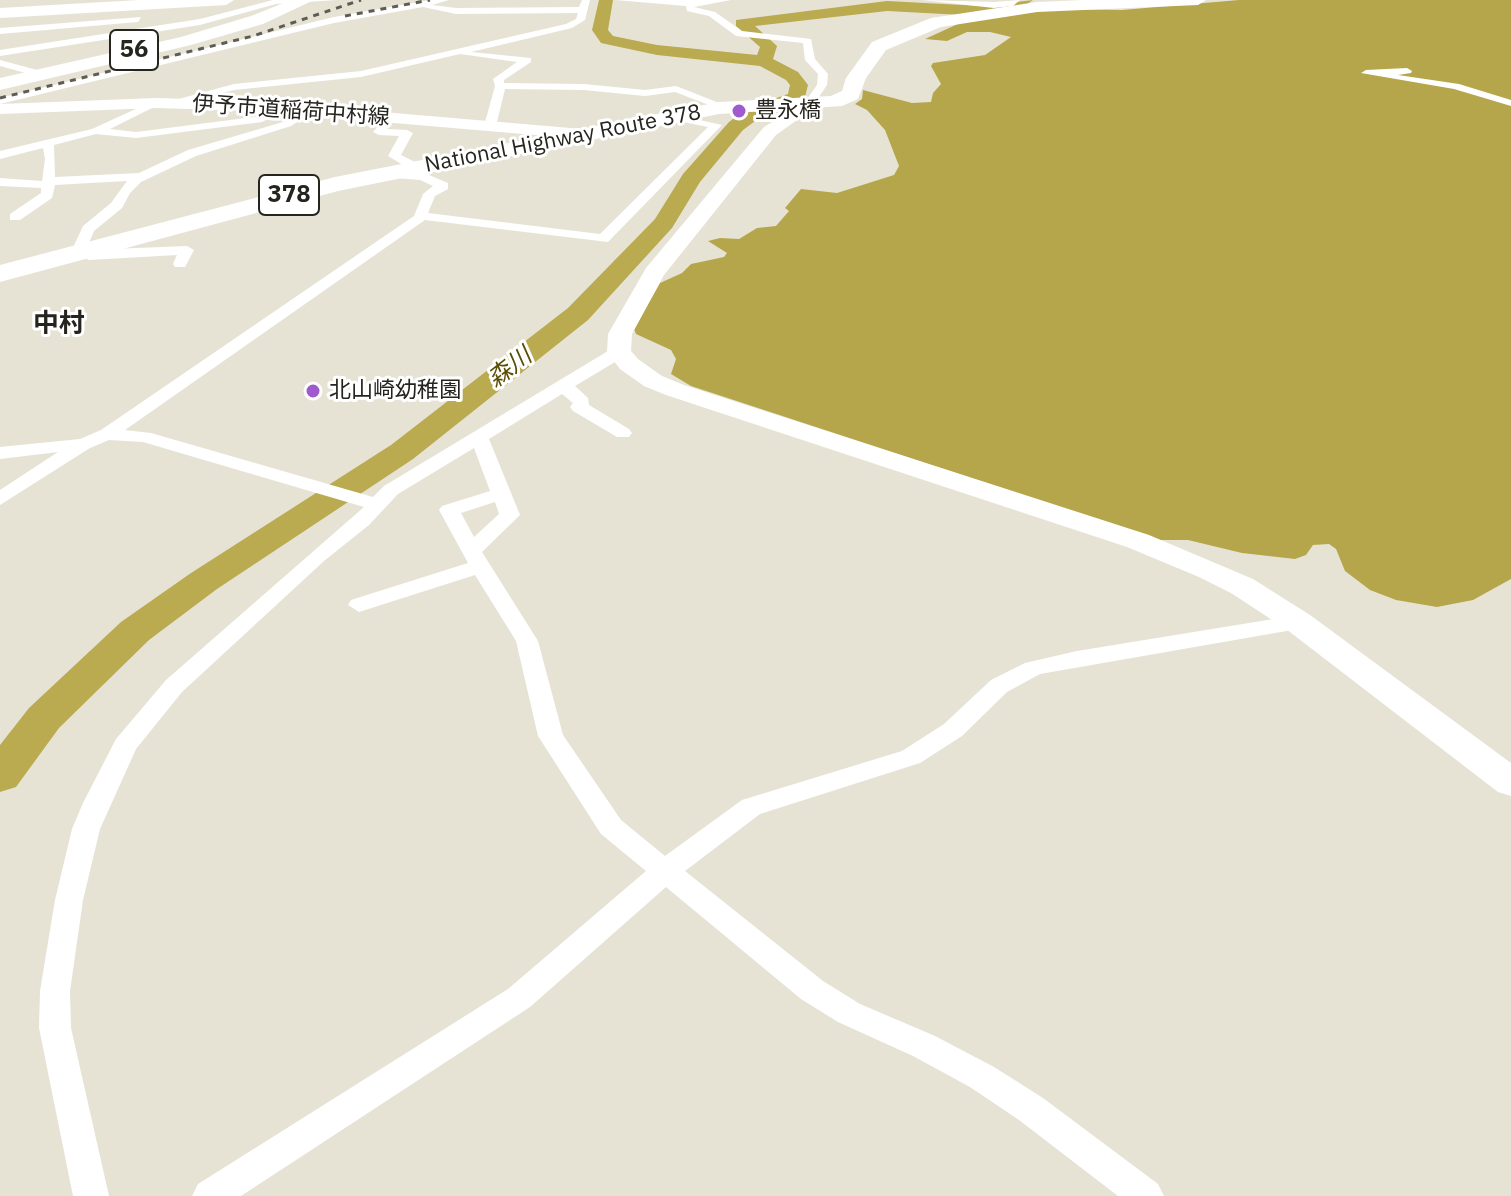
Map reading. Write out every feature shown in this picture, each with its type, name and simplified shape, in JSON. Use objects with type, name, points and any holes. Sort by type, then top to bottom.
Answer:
[{"type":"highway","points":[[0,13],[226,0]]},
{"type":"highway","name":"National Highway Route 378","points":[[0,274],[247,206],[387,174],[673,117],[735,107],[799,106],[848,97],[856,78],[875,50],[930,24],[1037,7],[1198,0]]},
{"type":"highway","name":"56","points":[[0,82],[249,8],[291,2]]},
{"type":"highway","name":"56","points":[[0,82],[185,41],[249,8]]},
{"type":"street","points":[[0,13],[194,0]]},
{"type":"street","points":[[218,0],[217,4],[249,8]]},
{"type":"street","points":[[291,2],[332,0]]},
{"type":"street","points":[[0,101],[334,20],[445,0]]},
{"type":"street","points":[[619,0],[690,4],[727,0]]},
{"type":"street","points":[[926,0],[994,5],[1010,4],[1016,0]]},
{"type":"street","points":[[1108,6],[1143,0]]},
{"type":"street","points":[[419,4],[459,4]]},
{"type":"street","points":[[0,155],[98,130],[163,103],[234,87],[349,76],[569,26],[579,22],[584,5],[456,11],[419,4]]},
{"type":"street","points":[[91,1196],[55,1028],[55,991],[69,900],[96,803],[125,745],[166,695],[274,595],[362,521],[391,490],[619,352],[624,324],[654,273],[770,131],[822,85],[823,74],[810,60],[808,41],[736,33],[712,14],[688,7],[690,4]]},
{"type":"street","points":[[0,28],[249,8]]},
{"type":"street","points":[[0,53],[200,22],[249,8]]},
{"type":"street","points":[[448,52],[527,60],[499,78],[500,86],[490,126]]},
{"type":"street","points":[[0,63],[33,72]]},
{"type":"street","points":[[1407,71],[1366,73],[1455,86],[1511,103]]},
{"type":"street","points":[[500,86],[584,87],[641,93],[676,89],[735,107]]},
{"type":"street","name":"伊予市道稲荷中村線","points":[[0,109],[163,103],[286,108],[582,134]]},
{"type":"street","points":[[78,105],[91,126],[98,130],[136,135],[242,124],[273,116],[286,108]]},
{"type":"street","points":[[180,264],[187,250],[89,256],[78,252],[88,229],[117,205],[127,187],[143,177],[192,153],[287,124],[309,110]]},
{"type":"street","points":[[389,117],[379,132],[407,133],[394,156],[417,168]]},
{"type":"street","points":[[0,499],[83,444],[107,434],[422,216],[603,239],[716,125],[673,117]]},
{"type":"street","points":[[15,217],[47,195],[51,159],[48,142]]},
{"type":"street","points":[[387,174],[422,176],[443,186],[429,194],[422,216]]},
{"type":"street","points":[[0,182],[48,183],[143,177]]},
{"type":"street","points":[[619,352],[640,373],[675,390],[1181,557],[1242,586],[1298,622],[1511,782]]},
{"type":"street","points":[[564,386],[582,402],[579,407],[623,433]]},
{"type":"street","points":[[107,434],[144,437],[376,504]]},
{"type":"street","points":[[359,605],[475,559],[510,515],[479,437]]},
{"type":"street","points":[[0,453],[83,444]]},
{"type":"street","points":[[503,493],[449,510],[475,559],[527,641],[551,736],[611,827],[812,990],[849,1013],[924,1046],[982,1077],[1031,1109],[1146,1196]]},
{"type":"street","points":[[210,1196],[519,998],[664,872],[751,807],[911,757],[929,748],[999,686],[1033,668],[1298,622]]},
{"type":"shaded area","points":[[1239,0],[1511,0],[1511,579],[1473,600],[1437,607],[1396,600],[1370,590],[1345,571],[1336,549],[1329,544],[1313,545],[1306,555],[1295,559],[1242,553],[1188,540],[1160,540],[691,386],[671,374],[676,359],[671,350],[636,334],[634,329],[660,283],[682,273],[691,264],[724,257],[727,253],[708,241],[739,239],[757,228],[776,226],[789,211],[785,208],[801,189],[837,193],[894,175],[899,166],[885,130],[867,110],[855,104],[862,99],[863,90],[912,103],[931,102],[933,93],[941,84],[931,66],[933,63],[985,55],[1011,37],[990,32],[967,32],[947,41],[925,39],[960,23],[1042,9],[1122,10]]},
{"type":"waterway","name":"森川","points":[[606,0],[600,30],[607,40],[657,50],[764,61]]},
{"type":"waterway","points":[[764,61],[769,46],[742,23],[887,6],[982,11],[1012,8],[1026,0]]},
{"type":"waterway","name":"森川","points":[[0,776],[44,718],[135,631],[204,581],[402,452],[578,314],[664,223],[691,179],[736,126],[755,112],[796,97],[799,85],[792,76],[764,61]]},
{"type":"railway","points":[[0,98],[253,36],[361,0]]},
{"type":"railway","points":[[345,16],[430,0]]},
{"type":"place","name":"豊永橋","points":[[739,111]]},
{"type":"place","name":"北山崎幼稚園","points":[[313,391]]},
{"type":"district","name":"中村","points":[[59,324]]}]
